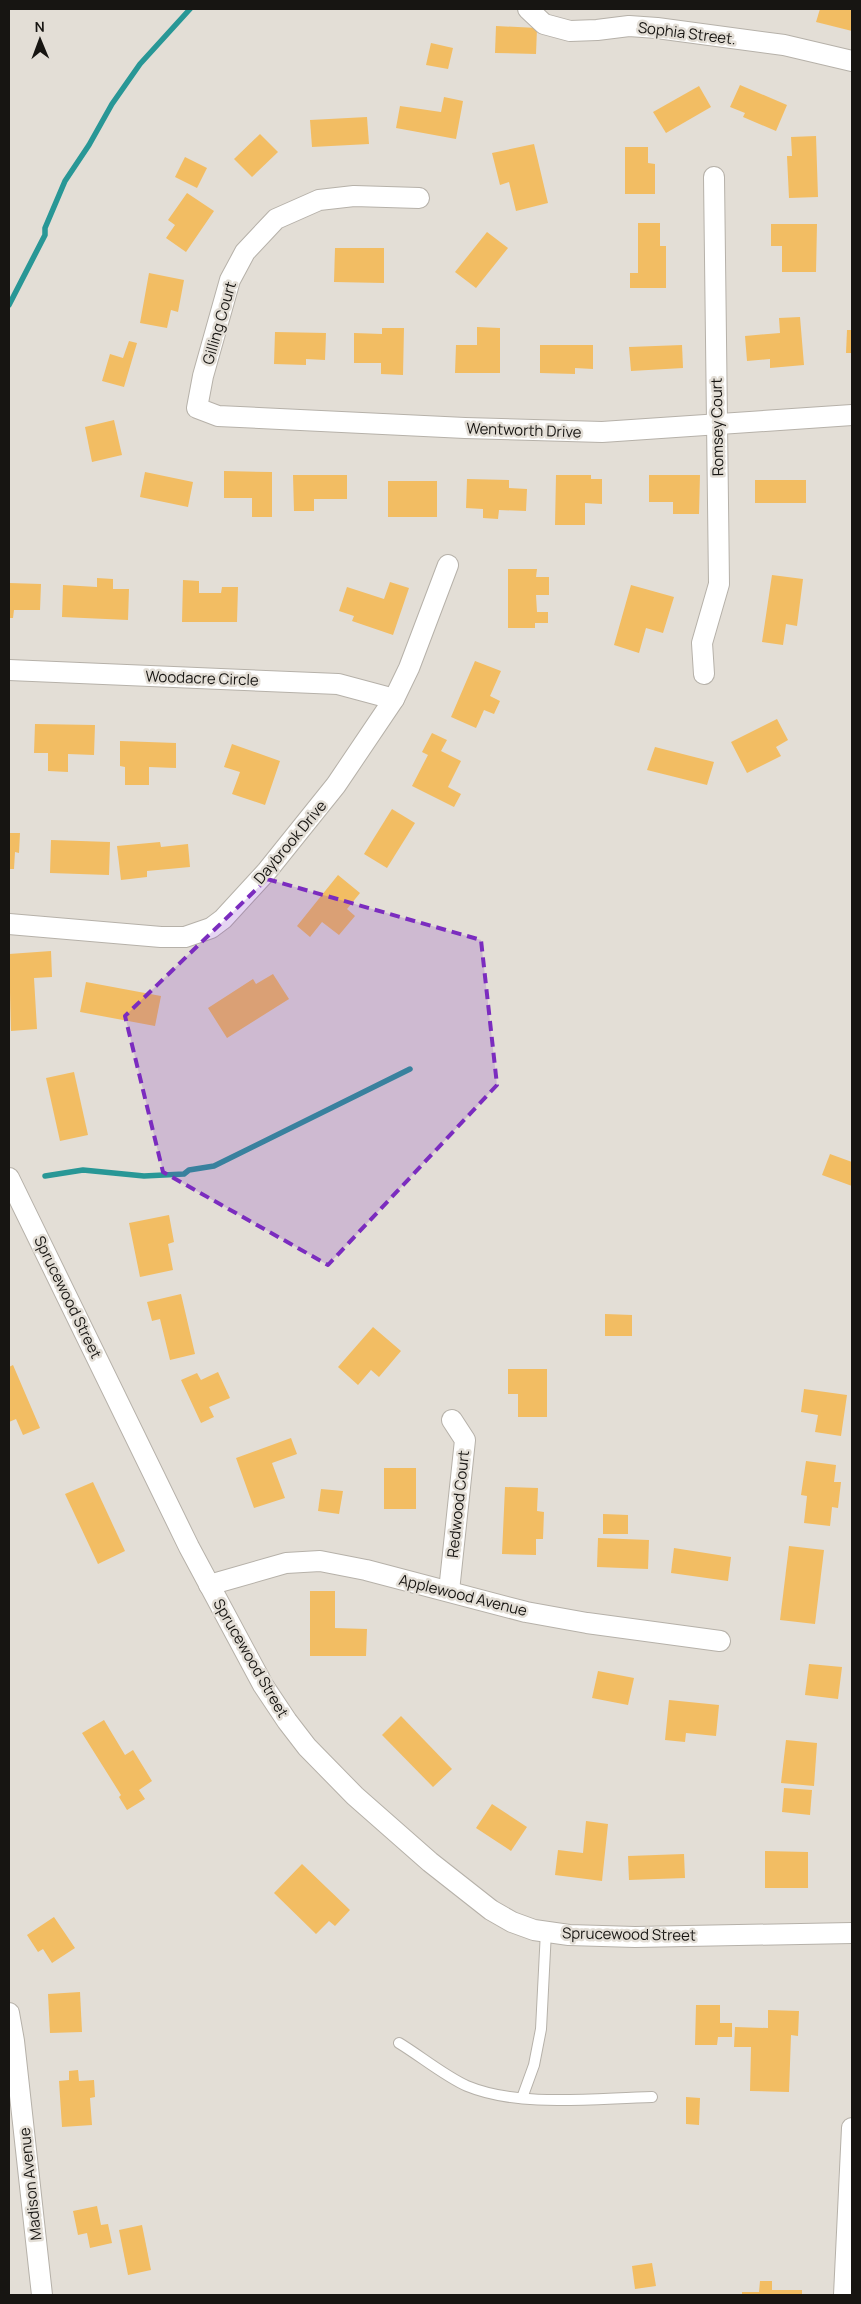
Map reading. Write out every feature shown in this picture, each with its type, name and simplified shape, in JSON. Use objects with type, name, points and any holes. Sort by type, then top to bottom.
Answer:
[{"type":"street","name":"Sophia Street.","points":[[528,9],[544,24],[570,31],[629,26],[657,28],[784,45],[852,61]]},
{"type":"street","name":"Romsey Court","points":[[704,674],[702,643],[719,584],[714,177]]},
{"type":"street","name":"Gilling Court","points":[[197,408],[203,376],[230,280],[245,252],[276,219],[320,200],[354,196],[419,198]]},
{"type":"street","name":"Wentworth Drive","points":[[197,408],[218,416],[465,428],[602,432],[852,415]]},
{"type":"street","name":"Daybrook Drive","points":[[9,924],[161,937],[185,937],[211,928],[223,919],[267,871],[336,786],[394,699],[409,668],[448,565]]},
{"type":"street","name":"Woodacre Circle","points":[[9,670],[338,684],[394,699]]},
{"type":"street","name":"Sprucewood Street","points":[[9,1178],[209,1585],[264,1688],[287,1722],[355,1796],[430,1862],[491,1910],[512,1922],[534,1930],[569,1935],[635,1937],[852,1933]]},
{"type":"street","name":"Redwood Court","points":[[449,1591],[465,1440],[452,1420]]},
{"type":"street","name":"Applewood Avenue","points":[[209,1585],[286,1563],[320,1561],[366,1570],[526,1612],[586,1624],[720,1641]]},
{"type":"street","name":"Madison Avenue","points":[[9,2013],[13,2065],[42,2295]]},
{"type":"street","points":[[844,2295],[852,2128]]},
{"type":"lane","points":[[522,2098],[534,2065],[541,2029],[546,1931]]},
{"type":"lane","points":[[399,2043],[465,2085],[500,2096],[522,2098],[652,2097]]},
{"type":"highlighted area","points":[[267,879],[481,940],[497,1085],[328,1265],[163,1172],[125,1016]]},
{"type":"building","points":[[820,9],[852,9],[852,31],[816,22]]},
{"type":"building","points":[[496,26],[537,28],[536,54],[495,53]]},
{"type":"building","points":[[431,43],[453,48],[448,69],[426,65]]},
{"type":"building","points":[[740,85],[787,105],[776,131],[743,117],[745,113],[730,107]]},
{"type":"building","points":[[699,86],[711,107],[666,133],[653,112]]},
{"type":"building","points":[[444,97],[463,101],[456,139],[396,128],[400,106],[441,112]]},
{"type":"building","points":[[367,117],[369,144],[312,147],[310,120]]},
{"type":"building","points":[[260,134],[278,152],[252,177],[234,159]]},
{"type":"building","points":[[816,136],[818,197],[789,198],[787,156],[792,156],[791,137]]},
{"type":"building","points":[[534,144],[548,203],[516,211],[509,182],[500,185],[492,153]]},
{"type":"building","points":[[625,147],[648,147],[648,163],[655,164],[655,194],[625,194]]},
{"type":"building","points":[[185,157],[207,168],[197,188],[175,177]]},
{"type":"building","points":[[187,193],[214,211],[186,252],[166,238],[175,225],[168,220]]},
{"type":"building","points":[[638,223],[660,223],[660,246],[666,246],[666,288],[630,288],[630,273],[638,273]]},
{"type":"building","points":[[771,224],[817,224],[816,272],[782,272],[782,246],[771,246]]},
{"type":"building","points":[[487,232],[508,248],[476,288],[455,272]]},
{"type":"building","points":[[335,248],[384,248],[384,283],[334,282]]},
{"type":"building","points":[[149,273],[184,280],[178,312],[171,310],[167,328],[140,323]]},
{"type":"building","points":[[800,317],[804,365],[770,368],[770,359],[747,361],[745,336],[780,333],[779,318]]},
{"type":"building","points":[[477,327],[500,328],[500,373],[455,373],[456,345],[477,345]]},
{"type":"building","points":[[382,328],[404,328],[403,375],[381,374],[381,363],[354,363],[354,333],[382,334]]},
{"type":"building","points":[[847,330],[852,330],[852,353],[846,353]]},
{"type":"building","points":[[275,332],[326,333],[325,360],[306,359],[306,365],[274,364]]},
{"type":"building","points":[[129,341],[137,343],[124,387],[102,381],[110,354],[123,358]]},
{"type":"building","points":[[540,345],[593,345],[593,369],[575,368],[575,374],[540,373]]},
{"type":"building","points":[[682,345],[683,368],[631,371],[629,347]]},
{"type":"building","points":[[114,420],[122,455],[92,462],[85,427]]},
{"type":"building","points":[[224,471],[272,472],[272,517],[252,517],[252,498],[224,498]]},
{"type":"building","points":[[145,472],[193,482],[188,507],[140,497]]},
{"type":"building","points":[[293,475],[347,475],[347,499],[314,499],[314,511],[294,511]]},
{"type":"building","points":[[556,475],[591,475],[591,479],[602,479],[602,504],[585,503],[585,525],[555,525]]},
{"type":"building","points":[[649,475],[700,475],[699,514],[673,514],[673,502],[649,502]]},
{"type":"building","points":[[467,479],[509,480],[509,488],[527,489],[526,511],[499,510],[498,519],[483,518],[483,509],[466,508]]},
{"type":"building","points":[[755,480],[806,480],[806,503],[755,503]]},
{"type":"building","points":[[388,481],[437,481],[437,517],[388,517]]},
{"type":"building","points":[[508,569],[537,569],[536,577],[549,577],[549,595],[536,595],[537,612],[548,612],[548,623],[535,623],[535,628],[508,628]]},
{"type":"building","points":[[772,575],[803,579],[797,626],[786,624],[783,645],[762,642]]},
{"type":"building","points":[[97,578],[113,579],[113,589],[129,589],[128,620],[62,617],[63,585],[97,587]]},
{"type":"building","points":[[183,580],[199,581],[199,593],[221,593],[222,587],[238,587],[237,622],[182,622]]},
{"type":"building","points":[[390,582],[409,588],[393,635],[352,621],[354,616],[339,611],[347,587],[384,599]]},
{"type":"building","points":[[9,583],[41,584],[40,610],[14,610],[13,618],[9,618]]},
{"type":"building","points":[[631,585],[674,597],[663,633],[646,628],[639,653],[614,645]]},
{"type":"building","points":[[475,661],[501,671],[490,696],[500,701],[494,714],[484,710],[476,728],[451,717]]},
{"type":"building","points":[[777,719],[788,740],[776,747],[781,756],[747,773],[731,742]]},
{"type":"building","points":[[35,724],[95,725],[94,755],[68,754],[68,772],[48,771],[48,753],[34,753]]},
{"type":"building","points":[[432,733],[447,740],[441,751],[461,761],[448,787],[461,794],[454,807],[412,786],[428,755],[422,752]]},
{"type":"building","points":[[120,741],[176,743],[176,768],[149,767],[149,785],[125,785],[125,767],[120,766]]},
{"type":"building","points":[[232,744],[280,761],[265,805],[232,794],[240,772],[224,767]]},
{"type":"building","points":[[655,747],[714,762],[707,785],[647,770]]},
{"type":"building","points":[[392,809],[415,823],[387,868],[364,854]]},
{"type":"building","points":[[9,833],[20,833],[19,853],[15,852],[14,869],[9,869]]},
{"type":"building","points":[[51,840],[110,842],[109,875],[50,873]]},
{"type":"building","points":[[160,842],[161,847],[188,844],[190,867],[147,871],[147,877],[121,880],[117,846]]},
{"type":"building","points":[[338,875],[360,893],[347,909],[355,916],[339,935],[322,922],[310,937],[297,926]]},
{"type":"building","points":[[51,951],[52,977],[34,978],[37,1029],[11,1031],[9,954]]},
{"type":"building","points":[[273,974],[289,999],[227,1038],[208,1008],[253,979],[256,984]]},
{"type":"building","points":[[86,982],[161,996],[155,1026],[80,1012]]},
{"type":"building","points":[[74,1072],[88,1135],[60,1141],[46,1078]]},
{"type":"building","points":[[830,1154],[852,1162],[852,1186],[822,1175]]},
{"type":"building","points":[[169,1215],[174,1242],[168,1244],[173,1270],[140,1277],[129,1223]]},
{"type":"building","points":[[181,1294],[195,1354],[170,1360],[160,1319],[152,1321],[147,1302]]},
{"type":"building","points":[[605,1314],[632,1315],[632,1336],[605,1336]]},
{"type":"building","points":[[373,1327],[401,1351],[379,1377],[371,1370],[358,1385],[338,1367]]},
{"type":"building","points":[[13,1365],[40,1428],[23,1435],[16,1419],[9,1422],[9,1367]]},
{"type":"building","points":[[508,1369],[547,1369],[547,1417],[518,1417],[518,1394],[508,1394]]},
{"type":"building","points":[[218,1372],[230,1398],[209,1407],[214,1417],[201,1423],[181,1380],[197,1373],[201,1380]]},
{"type":"building","points":[[804,1389],[847,1395],[841,1436],[815,1432],[818,1415],[801,1412]]},
{"type":"building","points":[[291,1438],[297,1454],[272,1463],[285,1498],[254,1508],[236,1458]]},
{"type":"building","points":[[806,1461],[836,1465],[834,1482],[841,1482],[838,1508],[832,1507],[830,1526],[804,1523],[807,1496],[801,1495]]},
{"type":"building","points":[[384,1468],[416,1468],[416,1509],[384,1509]]},
{"type":"building","points":[[93,1482],[125,1551],[98,1564],[65,1494]]},
{"type":"building","points":[[505,1487],[538,1488],[537,1511],[544,1512],[543,1539],[536,1539],[536,1555],[502,1554]]},
{"type":"building","points":[[321,1489],[343,1491],[339,1514],[318,1511]]},
{"type":"building","points":[[603,1514],[628,1515],[628,1534],[603,1534]]},
{"type":"building","points":[[598,1538],[649,1540],[648,1569],[597,1567]]},
{"type":"building","points":[[789,1546],[824,1550],[815,1624],[780,1620]]},
{"type":"building","points":[[674,1548],[731,1557],[728,1581],[671,1573]]},
{"type":"building","points":[[310,1591],[335,1591],[335,1628],[367,1629],[366,1656],[310,1656]]},
{"type":"building","points":[[809,1664],[842,1667],[838,1699],[805,1695]]},
{"type":"building","points":[[598,1671],[634,1678],[628,1705],[592,1698]]},
{"type":"building","points":[[669,1700],[719,1705],[716,1736],[686,1733],[685,1742],[665,1740]]},
{"type":"building","points":[[401,1716],[452,1769],[433,1787],[382,1735]]},
{"type":"building","points":[[104,1720],[125,1755],[133,1750],[152,1781],[139,1790],[145,1799],[127,1810],[119,1797],[121,1795],[82,1733]]},
{"type":"building","points":[[786,1740],[817,1743],[814,1786],[781,1783]]},
{"type":"building","points":[[784,1788],[812,1790],[810,1815],[782,1812]]},
{"type":"building","points":[[492,1804],[527,1827],[511,1851],[476,1828]]},
{"type":"building","points":[[586,1821],[608,1824],[602,1881],[555,1875],[558,1850],[583,1853]]},
{"type":"building","points":[[765,1851],[808,1852],[808,1888],[765,1888]]},
{"type":"building","points":[[684,1854],[685,1878],[629,1880],[628,1856]]},
{"type":"building","points":[[302,1864],[350,1910],[335,1926],[329,1921],[316,1934],[274,1893]]},
{"type":"building","points":[[54,1917],[75,1948],[52,1963],[43,1949],[38,1952],[27,1935]]},
{"type":"building","points":[[80,1992],[82,2032],[50,2033],[48,1994]]},
{"type":"building","points":[[696,2005],[720,2005],[720,2023],[732,2023],[732,2037],[718,2037],[717,2045],[695,2045]]},
{"type":"building","points":[[768,2010],[799,2011],[798,2036],[791,2035],[789,2092],[750,2091],[751,2047],[734,2047],[735,2027],[768,2028]]},
{"type":"building","points":[[78,2070],[79,2081],[94,2080],[95,2097],[90,2098],[92,2125],[62,2127],[59,2081],[69,2080],[69,2071]]},
{"type":"building","points":[[686,2097],[700,2098],[699,2125],[686,2124]]},
{"type":"building","points":[[97,2206],[101,2225],[108,2224],[112,2243],[90,2248],[87,2233],[78,2235],[73,2211]]},
{"type":"building","points":[[142,2225],[151,2270],[128,2275],[119,2230]]},
{"type":"building","points":[[652,2263],[656,2286],[635,2289],[632,2266]]},
{"type":"building","points":[[760,2281],[772,2281],[772,2290],[802,2290],[802,2295],[742,2295],[742,2292],[759,2292]]},
{"type":"waterway","points":[[9,305],[45,235],[45,228],[65,181],[89,145],[112,104],[140,64],[190,9]]},
{"type":"waterway","points":[[45,1176],[83,1170],[144,1176],[184,1174],[189,1170],[214,1166],[410,1069]]}]
